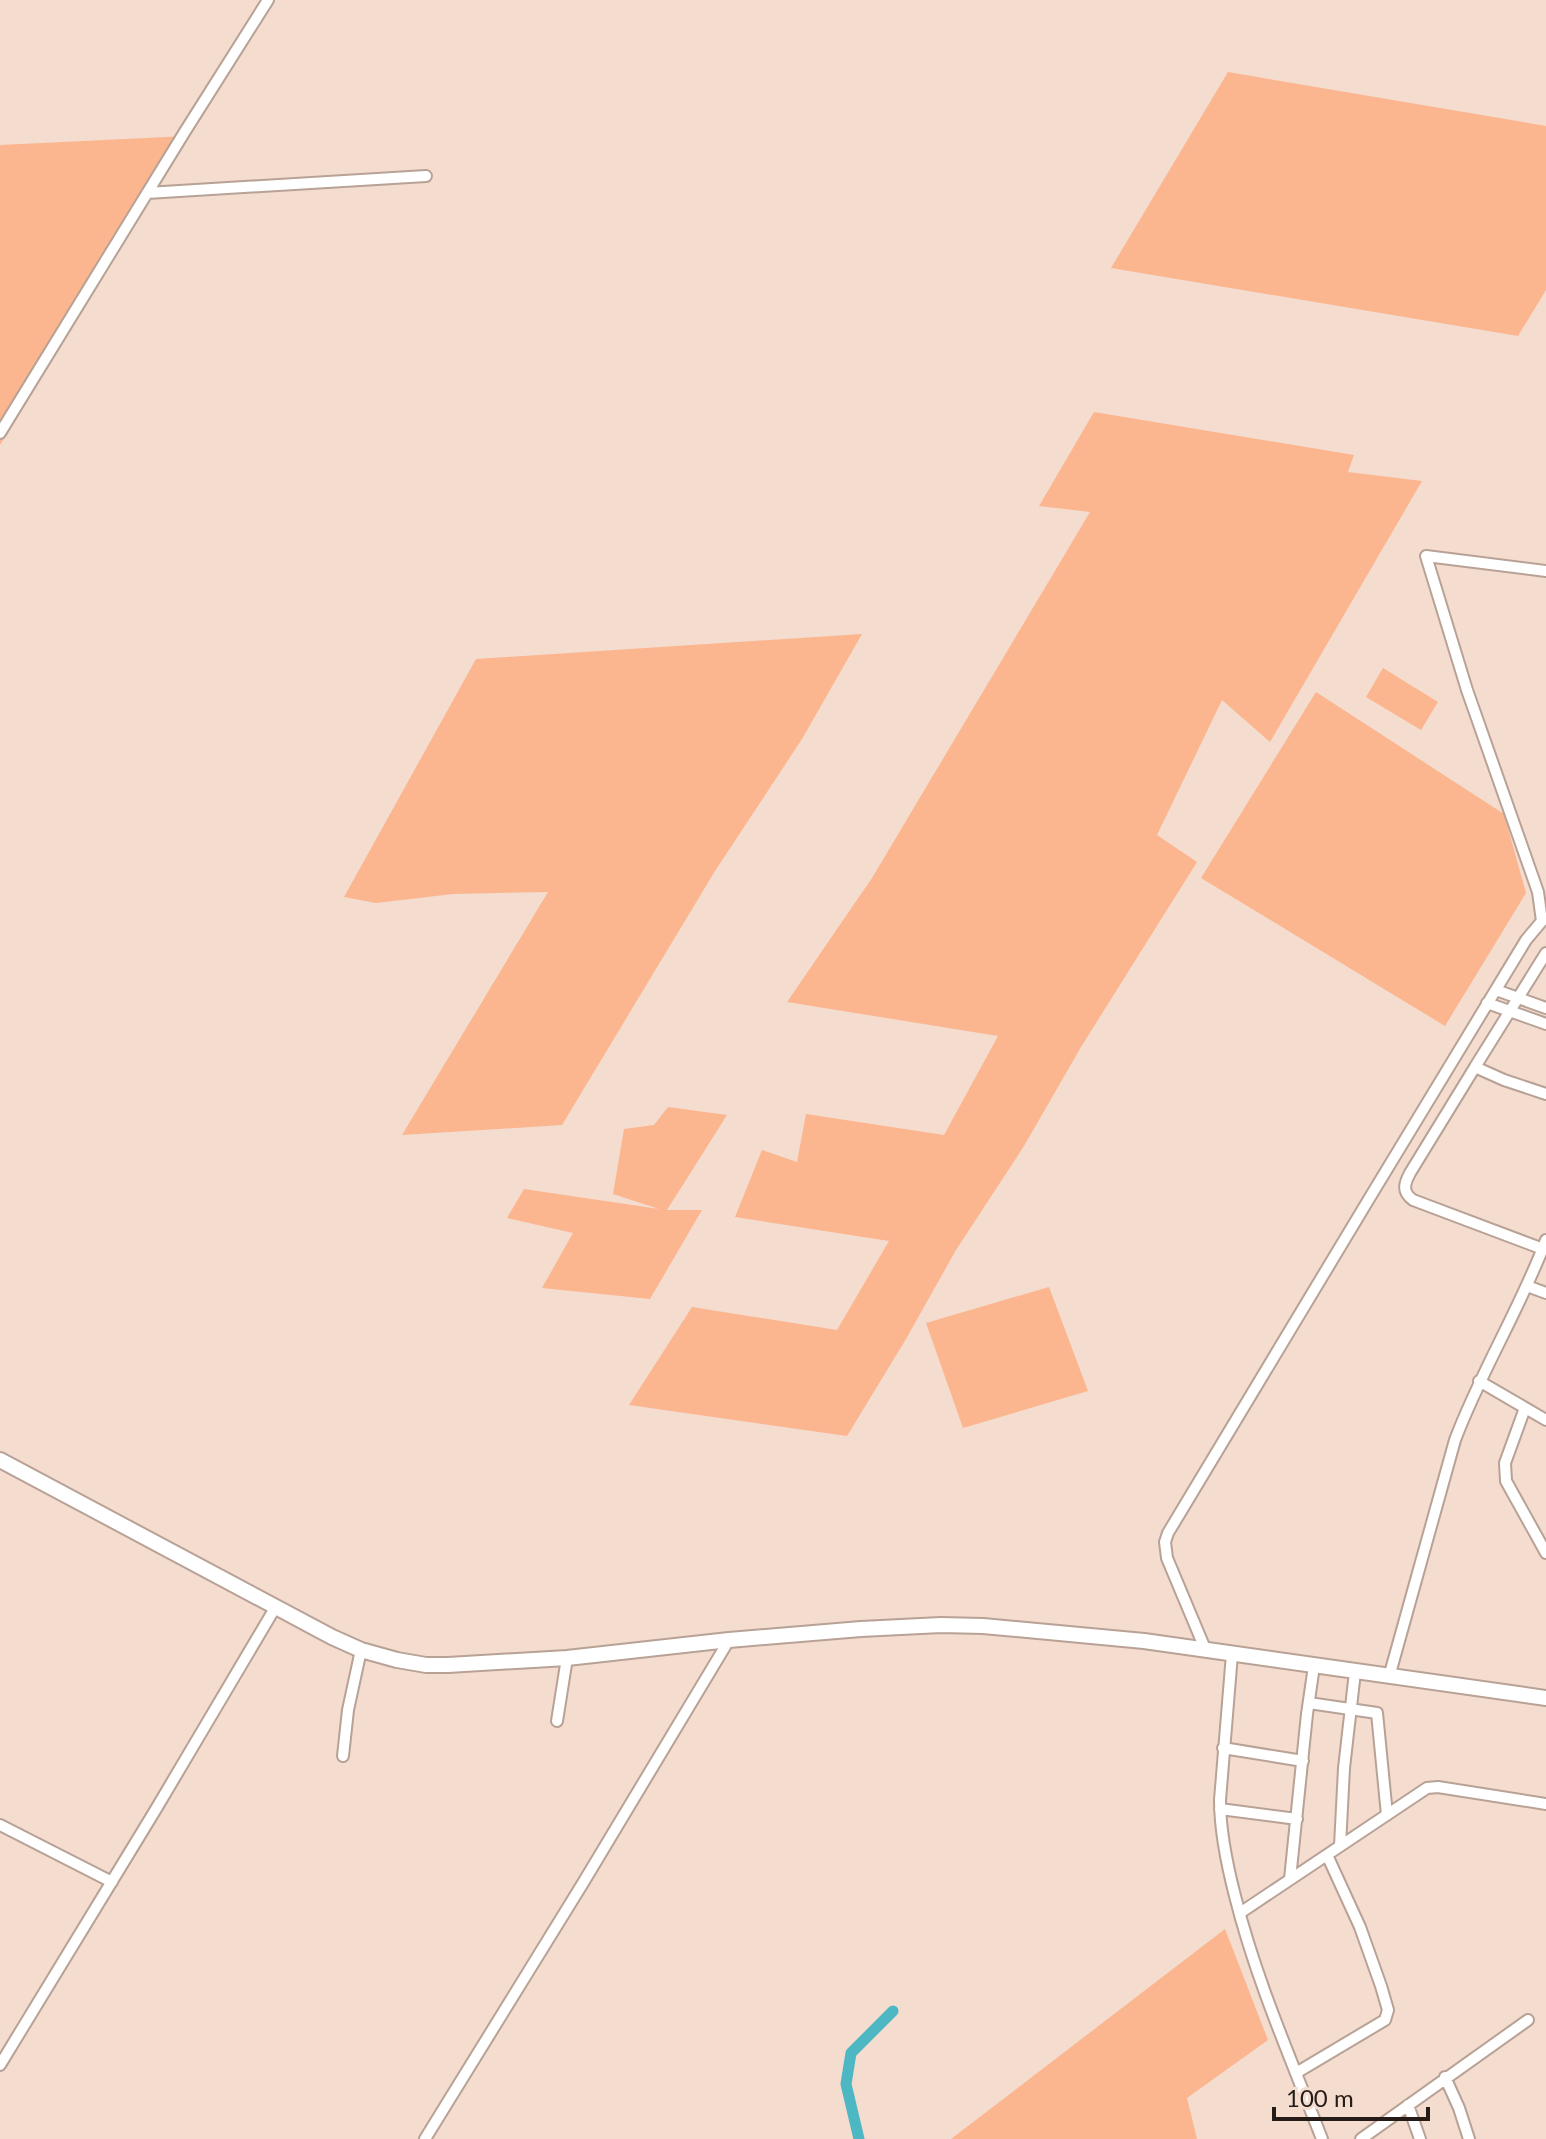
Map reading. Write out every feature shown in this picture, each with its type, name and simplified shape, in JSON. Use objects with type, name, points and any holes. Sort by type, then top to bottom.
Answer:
[{"type":"main road","points":[[0,1460],[275,1608],[361,1650],[397,1660],[437,1665],[482,1664],[729,1640],[941,1625],[1106,1636],[1546,1698]]},
{"type":"street","points":[[0,433],[268,0]]},
{"type":"street","points":[[147,193],[426,176]]},
{"type":"street","points":[[1206,1651],[1167,1558],[1165,1542],[1168,1533],[1420,1111],[1526,940],[1544,920],[1538,892],[1467,690],[1426,556],[1546,571]]},
{"type":"street","points":[[1389,1677],[1451,1453],[1466,1410],[1527,1286],[1544,1244],[1413,1200],[1404,1190],[1405,1182],[1546,953]]},
{"type":"street","points":[[1496,990],[1546,1008]]},
{"type":"street","points":[[1487,1003],[1546,1024]]},
{"type":"street","points":[[1475,1067],[1546,1094]]},
{"type":"street","points":[[1527,1286],[1546,1293]]},
{"type":"street","points":[[1479,1381],[1546,1420]]},
{"type":"street","points":[[1525,1408],[1504,1471],[1506,1481],[1546,1553]]},
{"type":"street","points":[[0,2065],[275,1608]]},
{"type":"street","points":[[425,2139],[729,1640]]},
{"type":"street","points":[[343,1756],[348,1710],[361,1650]]},
{"type":"street","points":[[1232,1654],[1220,1809],[1227,1860],[1258,1974],[1322,2139]]},
{"type":"street","points":[[557,1721],[567,1658]]},
{"type":"street","points":[[1290,1879],[1314,1666]]},
{"type":"street","points":[[1340,1846],[1344,1768],[1355,1672]]},
{"type":"street","points":[[1309,1703],[1377,1713],[1387,1815]]},
{"type":"street","points":[[1223,1748],[1303,1761]]},
{"type":"street","points":[[1240,1913],[1427,1788],[1438,1787],[1546,1804]]},
{"type":"street","points":[[1220,1809],[1297,1819]]},
{"type":"street","points":[[0,1825],[112,1882]]},
{"type":"street","points":[[1296,2073],[1380,2023],[1388,2015],[1360,1927],[1327,1855]]},
{"type":"street","points":[[1361,2139],[1528,2020]]},
{"type":"street","points":[[1445,2077],[1469,2139]]},
{"type":"street","points":[[1408,2105],[1420,2139]]},
{"type":"shaded area","points":[[1228,72],[1546,126],[1546,290],[1518,336],[1111,268]]},
{"type":"shaded area","points":[[187,136],[0,445],[0,145]]},
{"type":"shaded area","points":[[1094,412],[1354,455],[1348,472],[1422,481],[1270,742],[1222,700],[1157,835],[1197,862],[1081,1047],[1024,1146],[956,1250],[847,1436],[629,1405],[692,1307],[837,1330],[889,1241],[735,1217],[762,1150],[797,1162],[806,1114],[944,1135],[998,1036],[787,1002],[872,878],[1090,512],[1039,506]]},
{"type":"shaded area","points":[[862,634],[802,739],[715,871],[562,1125],[402,1135],[548,892],[453,894],[376,903],[344,897],[476,659]]},
{"type":"shaded area","points":[[1383,668],[1438,702],[1421,730],[1366,697]]},
{"type":"shaded area","points":[[1316,692],[1504,814],[1526,893],[1445,1026],[1201,878]]},
{"type":"shaded area","points":[[668,1107],[727,1115],[667,1210],[702,1210],[650,1299],[542,1288],[573,1233],[507,1218],[524,1189],[659,1209],[613,1194],[624,1129],[654,1125]]},
{"type":"shaded area","points":[[1049,1287],[1088,1391],[963,1428],[926,1323]]},
{"type":"shaded area","points":[[1225,1929],[1268,2040],[1187,2098],[1197,2139],[951,2139]]},
{"type":"waterway","points":[[859,2139],[846,2084],[851,2053],[893,2011]]}]
